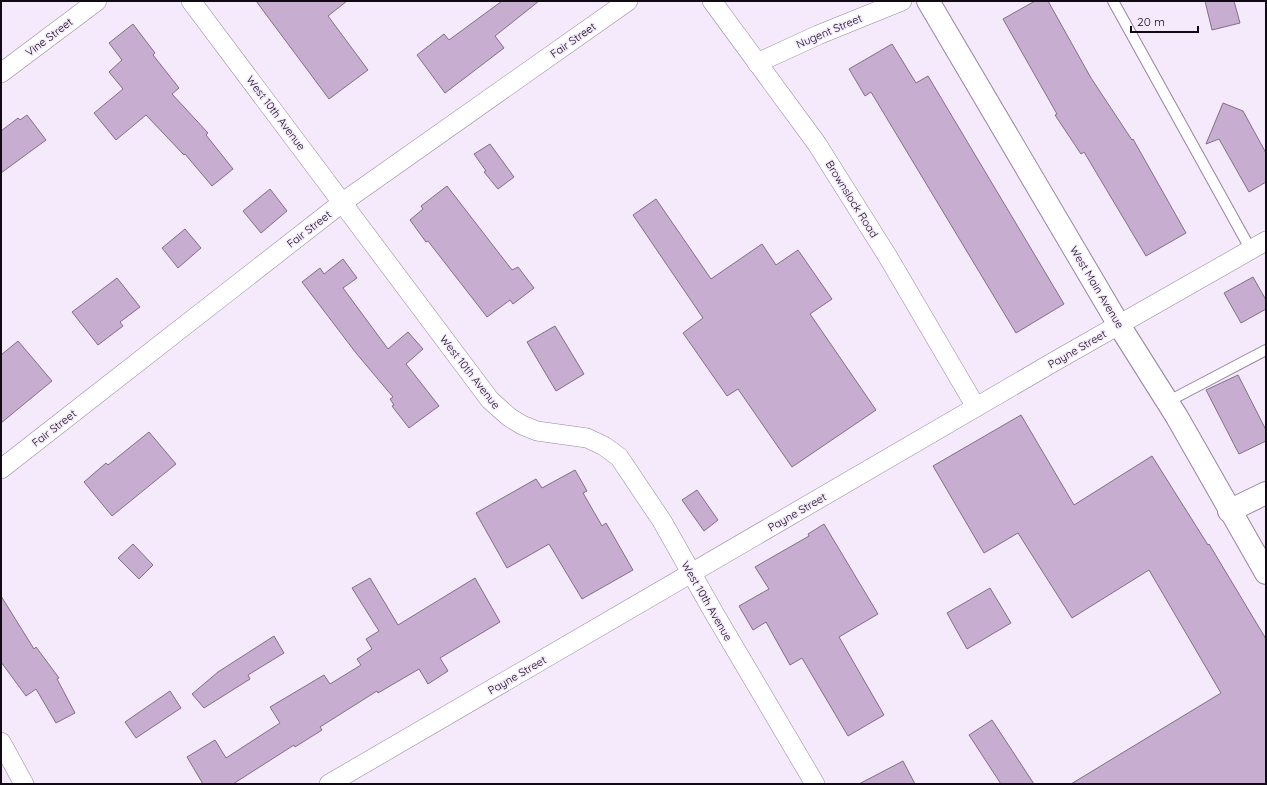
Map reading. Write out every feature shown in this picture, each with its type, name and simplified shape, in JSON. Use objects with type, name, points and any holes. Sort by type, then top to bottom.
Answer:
[{"type":"street","name":"Vine Street","points":[[1,73],[97,1]]},
{"type":"street","name":"West 10th Avenue","points":[[191,1],[490,400],[508,417],[522,425],[537,430],[587,438],[611,450],[619,457],[662,521],[815,784]]},
{"type":"street","name":"Fair Street","points":[[1,470],[343,202],[628,1]]},
{"type":"street","name":"Brownslock Road","points":[[712,1],[817,144],[888,258],[976,407]]},
{"type":"street","name":"Nugent Street","points":[[758,63],[818,35],[902,1]]},
{"type":"street","name":"West Main Avenue","points":[[928,1],[1119,325],[1167,402],[1266,573]]},
{"type":"street","name":"Payne Street","points":[[329,784],[976,407],[1259,246]]},
{"type":"street","points":[[1229,511],[1266,493]]},
{"type":"street","points":[[1,742],[24,784]]},
{"type":"lane","points":[[1113,1],[1259,246]]},
{"type":"lane","points":[[1167,402],[1266,350]]},
{"type":"building","points":[[256,1],[347,1],[328,16],[368,70],[329,99]]},
{"type":"building","points":[[502,1],[539,1],[495,36],[504,48],[445,93],[417,55],[444,34],[449,40]]},
{"type":"building","points":[[1035,1],[1048,1],[1091,78],[1132,140],[1133,139],[1186,233],[1146,256],[1084,152],[1081,154],[1055,115],[1057,114],[1003,19]]},
{"type":"building","points":[[1205,1],[1234,1],[1240,23],[1212,30]]},
{"type":"building","points":[[133,24],[155,53],[153,55],[179,88],[172,94],[208,133],[206,135],[233,169],[212,186],[185,154],[184,155],[146,115],[116,140],[94,113],[123,89],[109,72],[122,60],[109,43]]},
{"type":"building","points":[[892,44],[916,83],[928,76],[1064,304],[1016,333],[871,92],[865,96],[849,69]]},
{"type":"building","points":[[1223,103],[1243,111],[1266,153],[1266,182],[1249,192],[1219,139],[1206,144]]},
{"type":"building","points":[[27,115],[46,140],[1,173],[1,131],[18,118],[20,120]]},
{"type":"building","points":[[490,144],[514,177],[498,189],[484,172],[486,171],[474,154]]},
{"type":"building","points":[[447,186],[512,270],[518,267],[534,288],[513,304],[510,300],[487,317],[410,220],[423,209],[421,206]]},
{"type":"building","points":[[270,189],[287,211],[261,233],[243,211]]},
{"type":"building","points":[[656,199],[711,279],[762,244],[776,265],[798,250],[832,299],[810,314],[876,410],[792,467],[738,389],[727,396],[683,333],[703,318],[633,215]]},
{"type":"building","points":[[185,229],[201,248],[178,268],[162,248]]},
{"type":"building","points":[[343,259],[357,278],[343,288],[388,349],[408,332],[423,349],[406,364],[439,406],[409,428],[392,406],[394,405],[390,399],[393,397],[356,353],[302,282],[320,268],[324,274]]},
{"type":"building","points":[[1253,277],[1266,300],[1266,309],[1241,323],[1224,293]]},
{"type":"building","points":[[117,278],[140,307],[120,322],[123,326],[98,345],[72,312]]},
{"type":"building","points":[[555,326],[584,374],[556,391],[527,342]]},
{"type":"building","points":[[18,341],[52,381],[1,423],[1,355]]},
{"type":"building","points":[[1238,375],[1266,430],[1266,441],[1239,454],[1206,390]]},
{"type":"building","points":[[1021,415],[1074,505],[1152,456],[1208,545],[1209,544],[1266,639],[1266,784],[1071,784],[1221,693],[1149,570],[1072,618],[1018,533],[984,553],[933,466]]},
{"type":"building","points":[[149,432],[176,464],[112,516],[84,482],[106,463],[108,465]]},
{"type":"building","points":[[575,470],[587,491],[583,493],[602,526],[606,523],[633,570],[582,599],[549,544],[507,568],[476,513],[536,479],[542,488]]},
{"type":"building","points":[[697,490],[718,520],[704,531],[682,500]]},
{"type":"building","points":[[824,524],[878,614],[839,637],[884,715],[848,736],[802,658],[790,665],[766,622],[753,630],[739,606],[769,589],[755,567],[809,536],[808,534]]},
{"type":"building","points":[[133,544],[153,565],[139,579],[118,558]]},
{"type":"building","points":[[370,578],[398,625],[475,578],[500,622],[440,658],[448,671],[428,684],[419,669],[378,693],[377,691],[320,727],[322,730],[295,747],[294,745],[233,784],[203,784],[187,757],[215,740],[226,758],[280,723],[270,707],[324,675],[330,684],[361,665],[357,659],[372,649],[366,639],[379,631],[352,588]]},
{"type":"building","points":[[990,588],[1011,623],[967,649],[947,613]]},
{"type":"building","points":[[1,596],[34,649],[36,647],[59,678],[57,679],[75,713],[56,723],[36,689],[26,696],[1,662]]},
{"type":"building","points":[[274,636],[284,653],[248,675],[250,679],[204,708],[192,694],[218,672]]},
{"type":"building","points":[[170,691],[181,708],[136,738],[125,722]]},
{"type":"building","points":[[992,720],[1034,784],[1001,784],[969,735]]},
{"type":"building","points":[[903,761],[915,784],[859,784]]}]
